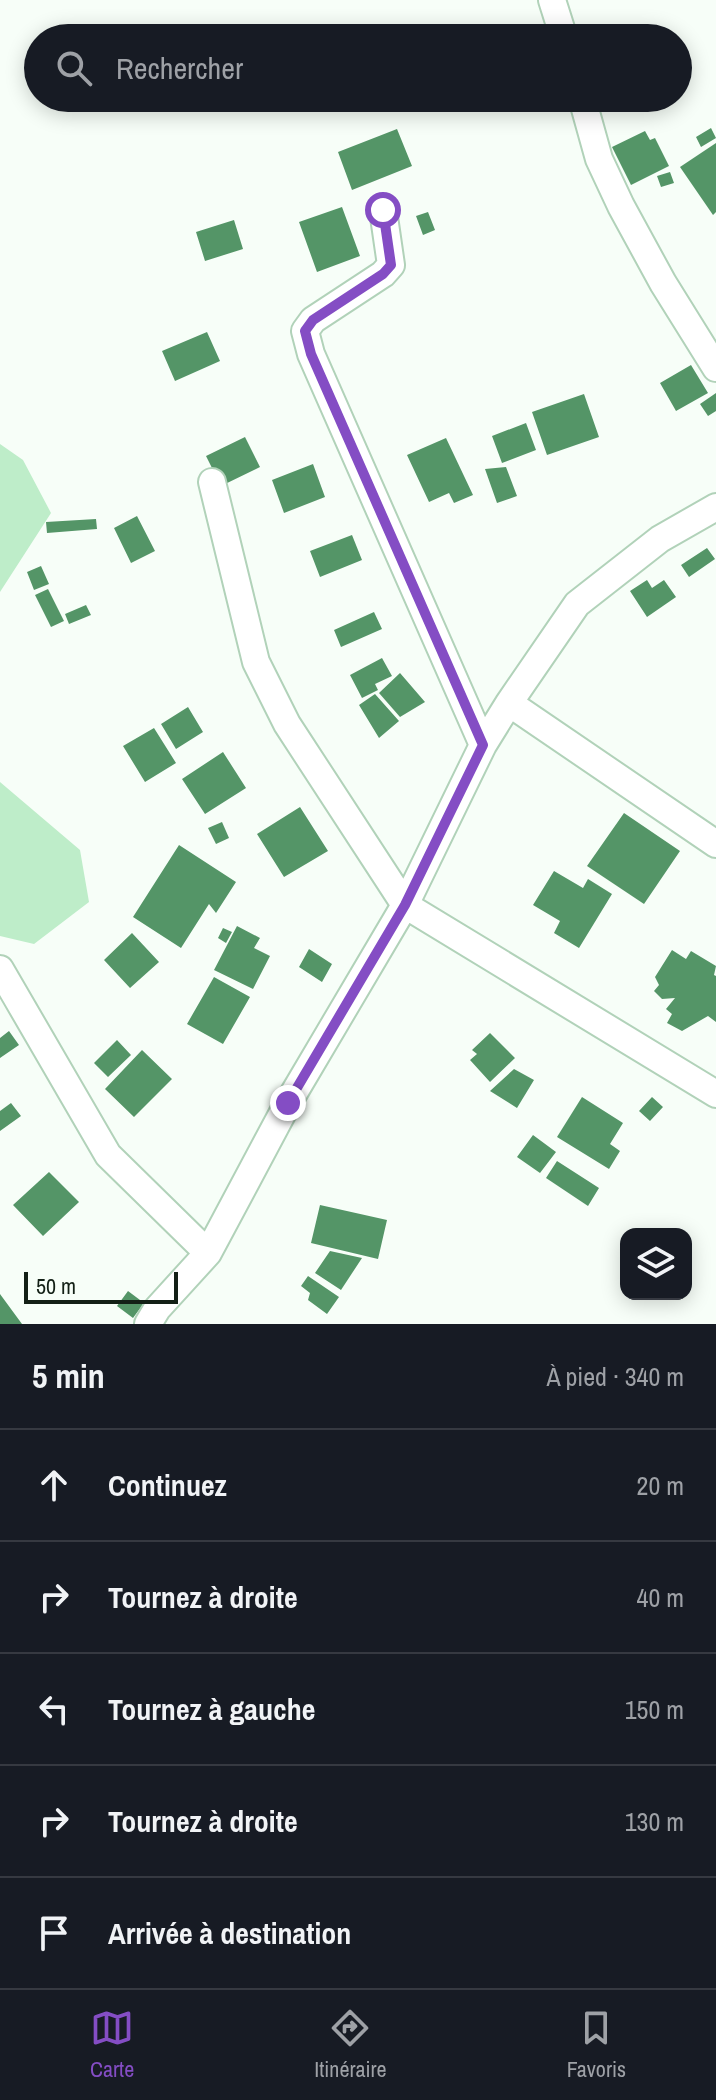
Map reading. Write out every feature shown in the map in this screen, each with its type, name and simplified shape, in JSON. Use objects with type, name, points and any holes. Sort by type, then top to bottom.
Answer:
[{"type":"street","points":[[552,0],[560,24]]},
{"type":"street","points":[[586,112],[599,159],[621,206],[663,283],[716,368]]},
{"type":"street","points":[[383,210],[391,265],[383,274],[313,320],[305,331],[311,354],[483,745]]},
{"type":"street","points":[[212,482],[256,662],[287,724],[405,905],[716,1094]]},
{"type":"street","points":[[159,1319],[208,1253],[288,1103],[405,905],[483,745],[509,703],[577,604],[660,539],[716,507]]},
{"type":"street","points":[[509,703],[716,844]]},
{"type":"street","points":[[0,969],[108,1155],[208,1253]]},
{"type":"green space","points":[[0,444],[23,460],[51,513],[0,592]]},
{"type":"green space","points":[[0,782],[80,850],[89,902],[34,944],[0,936]]},
{"type":"building","points":[[711,128],[716,138],[701,147],[696,137]]},
{"type":"building","points":[[397,129],[412,166],[352,190],[338,152]]},
{"type":"building","points":[[645,131],[650,140],[655,138],[669,166],[631,185],[612,147]]},
{"type":"building","points":[[716,143],[716,212],[713,215],[680,167]]},
{"type":"building","points":[[670,172],[674,183],[661,187],[657,176]]},
{"type":"building","points":[[342,207],[360,256],[317,272],[299,222]]},
{"type":"building","points":[[428,212],[435,230],[423,235],[416,216]]},
{"type":"building","points":[[234,220],[243,249],[205,261],[196,232]]},
{"type":"building","points":[[207,332],[220,361],[175,381],[162,351]]},
{"type":"building","points":[[691,365],[708,393],[676,411],[660,383]]},
{"type":"building","points":[[716,393],[716,411],[708,416],[700,404]]},
{"type":"building","points":[[584,394],[599,437],[547,455],[532,412]]},
{"type":"building","points":[[526,423],[536,450],[502,463],[492,436]]},
{"type":"building","points":[[245,437],[260,467],[221,486],[206,456]]},
{"type":"building","points":[[446,438],[473,495],[454,503],[449,493],[429,502],[407,455]]},
{"type":"building","points":[[313,464],[325,497],[284,513],[272,480]]},
{"type":"building","points":[[506,467],[517,496],[497,503],[485,469]]},
{"type":"building","points":[[137,516],[155,551],[131,563],[114,528]]},
{"type":"building","points":[[96,519],[97,529],[47,533],[46,522]]},
{"type":"building","points":[[352,535],[362,560],[320,577],[310,551]]},
{"type":"building","points":[[707,548],[715,559],[689,577],[681,565]]},
{"type":"building","points":[[41,566],[49,584],[34,590],[27,572]]},
{"type":"building","points":[[647,580],[652,588],[664,580],[676,597],[647,617],[630,591]]},
{"type":"building","points":[[48,589],[64,621],[51,627],[35,595]]},
{"type":"building","points":[[86,605],[91,615],[69,624],[65,614]]},
{"type":"building","points":[[374,612],[382,629],[341,647],[334,630]]},
{"type":"building","points":[[382,658],[392,676],[375,684],[378,690],[362,698],[350,675]]},
{"type":"building","points":[[400,673],[425,702],[400,717],[379,693]]},
{"type":"building","points":[[375,694],[399,721],[379,738],[359,705]]},
{"type":"building","points":[[188,707],[203,732],[176,749],[161,724]]},
{"type":"building","points":[[154,728],[176,763],[145,782],[123,746]]},
{"type":"building","points":[[223,752],[246,788],[205,814],[182,779]]},
{"type":"building","points":[[300,807],[328,851],[284,877],[257,834]]},
{"type":"building","points":[[624,813],[680,851],[644,904],[587,866]]},
{"type":"building","points":[[222,822],[229,838],[216,844],[208,828]]},
{"type":"building","points":[[179,845],[236,882],[216,913],[209,904],[181,948],[133,917]]},
{"type":"building","points":[[554,871],[583,888],[588,879],[612,894],[579,948],[554,933],[560,921],[533,905]]},
{"type":"building","points":[[237,926],[260,938],[254,948],[270,956],[253,989],[214,970]]},
{"type":"building","points":[[223,928],[232,932],[226,943],[218,938]]},
{"type":"building","points":[[132,933],[159,962],[130,988],[104,960]]},
{"type":"building","points":[[309,949],[332,964],[322,982],[299,967]]},
{"type":"building","points":[[672,950],[686,959],[691,951],[716,966],[716,1022],[708,1016],[682,1031],[667,1023],[672,1014],[666,1009],[675,998],[662,999],[654,991],[659,985],[655,977]]},
{"type":"building","points":[[214,977],[250,997],[223,1044],[187,1024]]},
{"type":"building","points":[[9,1031],[19,1045],[0,1058],[0,1038]]},
{"type":"building","points":[[490,1033],[515,1058],[490,1082],[470,1060],[477,1054],[472,1050]]},
{"type":"building","points":[[117,1040],[131,1055],[108,1077],[94,1063]]},
{"type":"building","points":[[142,1050],[172,1079],[134,1117],[105,1089]]},
{"type":"building","points":[[514,1069],[534,1080],[517,1108],[490,1091]]},
{"type":"building","points":[[582,1097],[623,1123],[610,1144],[620,1151],[609,1169],[557,1137]]},
{"type":"building","points":[[652,1097],[663,1107],[650,1121],[639,1111]]},
{"type":"building","points":[[11,1103],[21,1116],[0,1131],[0,1111]]},
{"type":"building","points":[[533,1135],[556,1152],[540,1173],[517,1157]]},
{"type":"building","points":[[557,1161],[599,1188],[588,1206],[546,1178]]},
{"type":"building","points":[[49,1172],[79,1202],[43,1236],[13,1205]]},
{"type":"building","points":[[320,1205],[387,1220],[378,1259],[311,1243]]},
{"type":"building","points":[[330,1251],[362,1258],[341,1290],[315,1273]]},
{"type":"building","points":[[308,1276],[339,1297],[327,1314],[308,1300],[310,1293],[301,1286]]},
{"type":"building","points":[[128,1291],[144,1303],[133,1318],[117,1306]]},
{"type":"building","points":[[0,1294],[22,1324],[0,1324]]},
{"type":"route","points":[[288,1103],[405,905],[483,745],[311,354],[305,331],[313,320],[383,274],[391,265],[383,210]]}]
